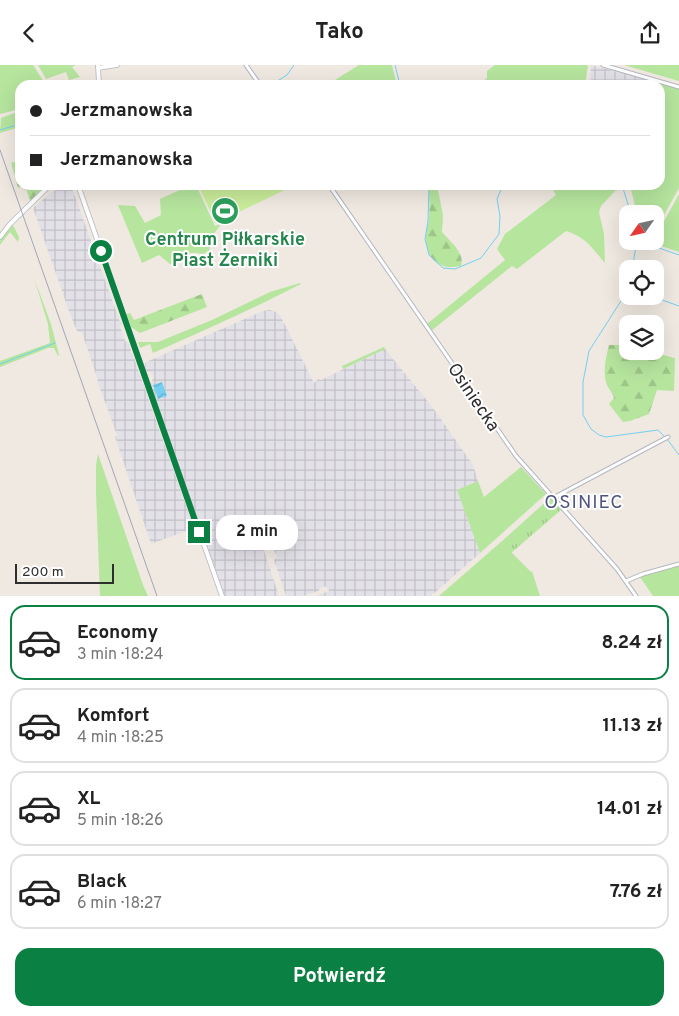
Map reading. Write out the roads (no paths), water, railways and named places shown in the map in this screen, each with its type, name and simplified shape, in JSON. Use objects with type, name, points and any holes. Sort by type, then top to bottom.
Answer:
[{"type":"street","points":[[99,80],[98,67],[117,65]]},
{"type":"street","points":[[246,65],[256,80]]},
{"type":"street","points":[[603,65],[655,80]]},
{"type":"street","points":[[665,83],[679,87]]},
{"type":"street","points":[[0,237],[10,224],[45,190]]},
{"type":"street","points":[[80,190],[222,596]]},
{"type":"street","name":"Osiniecka","points":[[332,190],[505,442],[524,467],[617,569],[636,596]]},
{"type":"street","points":[[553,498],[668,437]]},
{"type":"street","points":[[626,581],[638,575],[679,564]]},
{"type":"water","points":[[162,382],[167,396],[158,399],[153,385]]},
{"type":"waterway","points":[[279,80],[287,75],[294,65]]},
{"type":"waterway","points":[[395,65],[399,80]]},
{"type":"waterway","points":[[0,130],[15,126]]},
{"type":"waterway","points":[[429,190],[428,221],[425,239],[429,255],[443,268],[455,269],[481,258],[499,234],[500,216],[497,199],[501,190]]},
{"type":"waterway","points":[[624,190],[628,205]]},
{"type":"waterway","points":[[634,260],[635,250]]},
{"type":"waterway","points":[[664,250],[679,255]]},
{"type":"waterway","points":[[664,301],[679,306]]},
{"type":"waterway","points":[[619,304],[589,351],[583,382],[583,415],[591,429],[599,435],[606,437],[658,430],[665,437]]},
{"type":"waterway","points":[[0,364],[55,343]]},
{"type":"waterway","points":[[667,439],[679,455]]},
{"type":"railway","points":[[0,150],[157,596]]},
{"type":"place","name":"Centrum Piłkarskie Piast Żerniki","points":[[225,211]]},
{"type":"district","name":"OSINIEC","points":[[584,501]]}]
